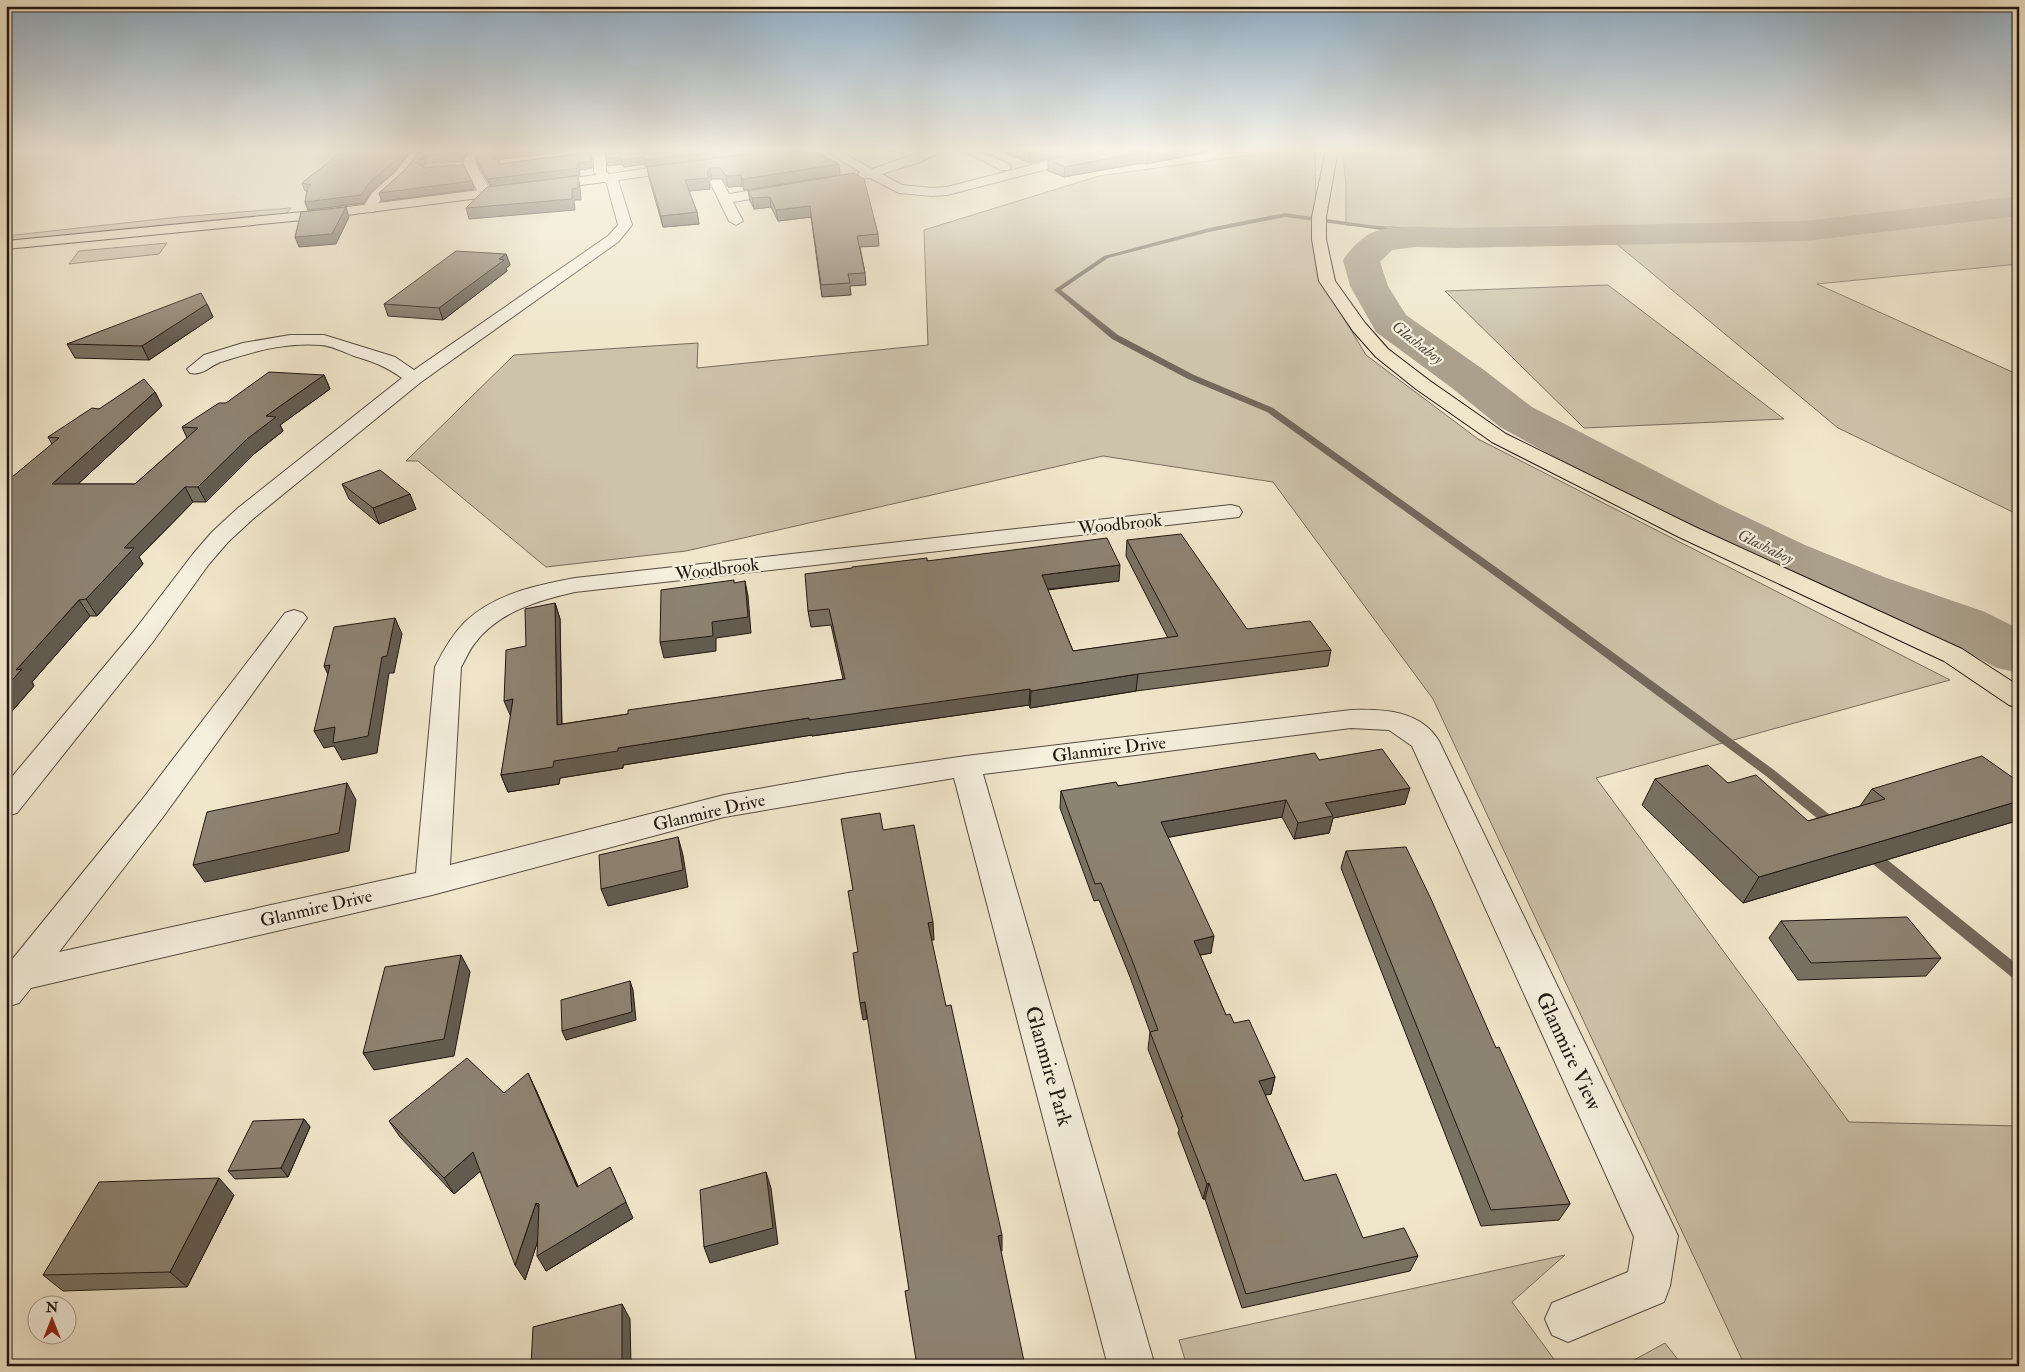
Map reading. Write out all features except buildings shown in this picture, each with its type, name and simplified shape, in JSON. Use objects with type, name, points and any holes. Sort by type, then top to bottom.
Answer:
[{"type":"main road","points":[[6,245],[318,214]]},
{"type":"main road","points":[[1321,214],[1319,228],[1327,281],[1359,327],[1376,347],[1423,386],[1499,438],[1687,532],[1953,656],[2019,699]]},
{"type":"street","points":[[6,805],[143,636],[174,593],[220,536],[414,378],[613,239],[625,225],[622,214]]},
{"type":"street","points":[[733,214],[736,221]]},
{"type":"street","points":[[196,369],[210,359],[240,349],[290,340],[324,340],[389,361],[414,378]]},
{"type":"street","name":"Woodbrook","points":[[432,882],[448,666],[465,639],[480,623],[495,612],[538,594],[574,585],[1174,507],[1231,512]]},
{"type":"street","points":[[13,984],[152,809],[294,618]]},
{"type":"street","name":"Glanmire Drive","points":[[13,984],[432,882],[724,806],[848,784],[966,766],[1351,719],[1398,721],[1413,729],[1424,741]]},
{"type":"street","name":"Glanmire View","points":[[1424,741],[1656,1236],[1648,1286],[1568,1319]]},
{"type":"street","name":"Glanmire Park","points":[[966,766],[1132,1366]]},
{"type":"shaded area","points":[[216,214],[286,214],[284,216],[6,242],[6,236]]},
{"type":"shaded area","points":[[976,214],[1316,214],[1322,282],[1366,355],[1478,439],[1950,680],[1596,778],[1849,1122],[2019,1126],[2019,1366],[1745,1366],[1433,699],[1273,482],[1103,456],[686,551],[546,567],[418,461],[406,461],[514,355],[698,343],[697,368],[928,345],[924,230]]},
{"type":"shaded area","points":[[1346,214],[1944,214],[1915,219],[1980,214],[2019,214],[2019,264],[1817,284],[2019,375],[2019,515],[1838,428],[1606,235],[1346,225]]},
{"type":"shaded area","points":[[167,243],[159,254],[69,264],[79,251]]},
{"type":"shaded area","points":[[1608,285],[1784,419],[1584,428],[1445,291]]},
{"type":"shaded area","points":[[1565,1255],[1512,1302],[1559,1366],[1187,1366],[1179,1340]]},
{"type":"shaded area","points":[[1665,1343],[1683,1366],[1623,1366]]},
{"type":"waterway","name":"Glashaboy","points":[[1950,214],[1805,231],[1456,238],[1415,237],[1382,241],[1361,260],[1369,286],[1390,323],[1468,379],[1516,417],[1700,515],[1785,557],[1863,589],[1963,625],[2019,654]]},
{"type":"waterway","points":[[1456,238],[1285,215],[1209,230],[1106,257],[1057,290],[1115,337],[1191,377],[1270,410],[1510,582],[1770,773],[1835,826]]},
{"type":"waterway","points":[[1869,853],[2019,975]]}]
